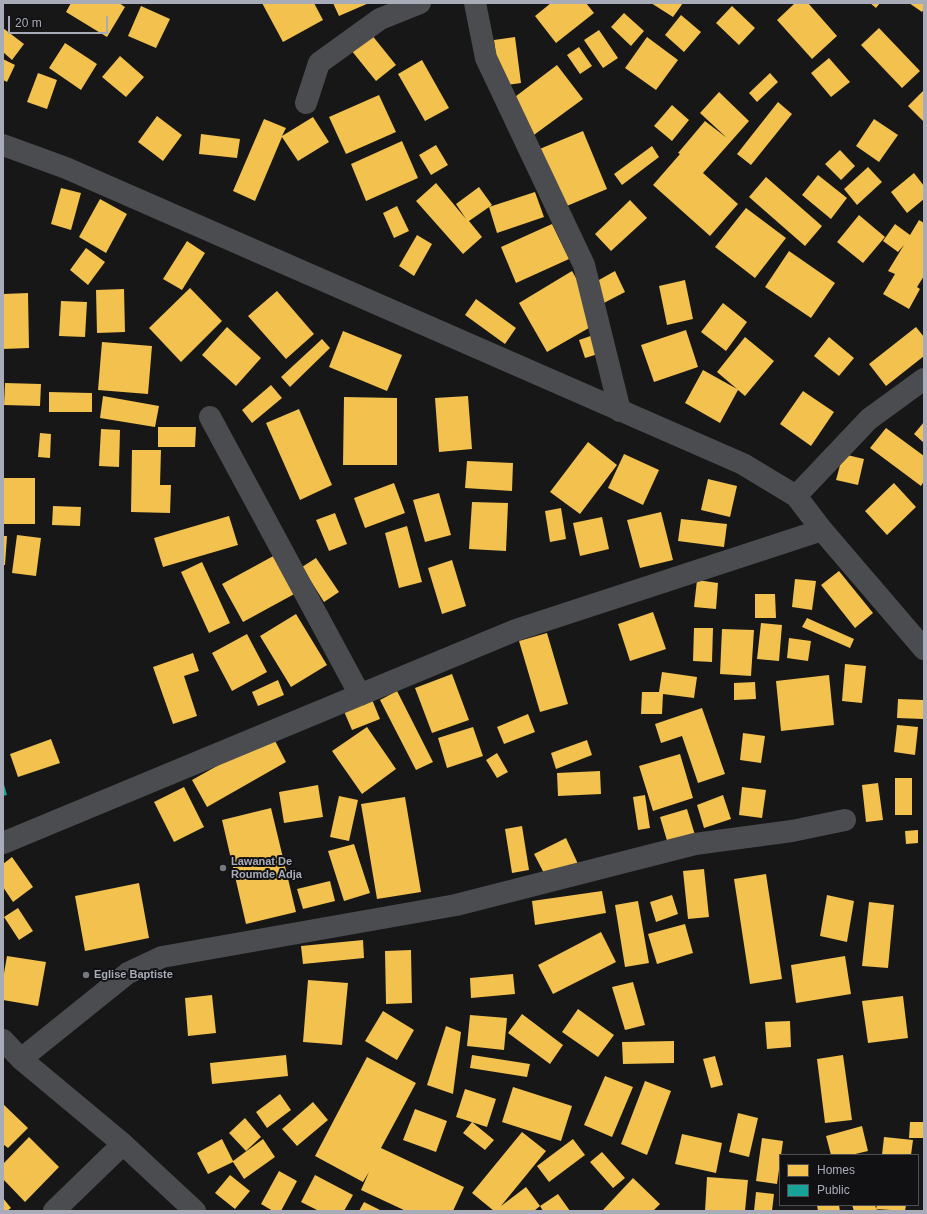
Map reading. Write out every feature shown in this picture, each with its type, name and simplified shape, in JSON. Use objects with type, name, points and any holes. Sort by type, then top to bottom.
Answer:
[{"type":"street","points":[[306,103],[319,63],[380,19],[420,3]]},
{"type":"street","points":[[475,3],[486,58],[584,265],[620,411]]},
{"type":"street","points":[[3,145],[66,168],[743,464],[796,496],[822,530],[924,649]]},
{"type":"street","points":[[796,496],[869,419],[924,379]]},
{"type":"street","points":[[210,417],[360,695]]},
{"type":"street","points":[[3,843],[516,630],[822,530]]},
{"type":"street","points":[[21,1059],[128,973],[162,957],[456,905],[695,844],[792,831],[844,820]]},
{"type":"street","points":[[3,1040],[21,1059],[123,1144],[195,1211]]},
{"type":"street","points":[[54,1211],[123,1144]]},
{"type":"building: Homes","points":[[71,3],[119,3],[125,7],[107,37],[66,12]]},
{"type":"building: Homes","points":[[262,3],[314,3],[323,20],[283,42]]},
{"type":"building: Homes","points":[[333,3],[369,3],[339,16]]},
{"type":"building: Homes","points":[[551,3],[586,3],[594,13],[556,43],[535,16]]},
{"type":"building: Homes","points":[[651,3],[683,3],[673,17]]},
{"type":"building: Homes","points":[[795,3],[808,3],[837,36],[812,59],[777,20]]},
{"type":"building: Homes","points":[[870,3],[880,3],[876,8]]},
{"type":"building: Homes","points":[[909,3],[924,3],[924,9],[922,12]]},
{"type":"building: Homes","points":[[141,6],[170,19],[156,48],[128,36]]},
{"type":"building: Homes","points":[[732,6],[755,28],[739,45],[716,23]]},
{"type":"building: Homes","points":[[624,13],[644,31],[631,46],[611,27]]},
{"type":"building: Homes","points":[[681,15],[701,32],[684,52],[665,35]]},
{"type":"building: Homes","points":[[3,28],[24,44],[12,60],[3,52]]},
{"type":"building: Homes","points":[[879,28],[920,71],[902,88],[861,45]]},
{"type":"building: Homes","points":[[599,30],[618,58],[603,68],[584,40]]},
{"type":"building: Homes","points":[[371,34],[396,65],[376,81],[351,50]]},
{"type":"building: Homes","points":[[515,37],[521,83],[500,86],[494,40]]},
{"type":"building: Homes","points":[[647,37],[678,60],[656,90],[625,68]]},
{"type":"building: Homes","points":[[65,43],[97,64],[81,90],[49,68]]},
{"type":"building: Homes","points":[[579,47],[592,66],[580,74],[567,55]]},
{"type":"building: Homes","points":[[120,56],[144,77],[126,97],[102,77]]},
{"type":"building: Homes","points":[[829,58],[850,82],[831,97],[811,73]]},
{"type":"building: Homes","points":[[3,59],[15,65],[7,82],[3,80]]},
{"type":"building: Homes","points":[[422,60],[449,108],[425,121],[398,74]]},
{"type":"building: Homes","points":[[557,65],[583,99],[527,140],[503,106]]},
{"type":"building: Homes","points":[[38,73],[57,80],[47,109],[27,102]]},
{"type":"building: Homes","points":[[770,73],[778,82],[757,102],[749,93]]},
{"type":"building: Homes","points":[[924,90],[924,122],[908,106]]},
{"type":"building: Homes","points":[[719,92],[749,121],[703,173],[738,204],[710,236],[653,185],[680,154],[678,153],[705,121],[727,138],[700,113]]},
{"type":"building: Homes","points":[[379,95],[396,132],[346,154],[329,117]]},
{"type":"building: Homes","points":[[778,102],[792,114],[751,165],[737,154]]},
{"type":"building: Homes","points":[[672,105],[689,120],[672,141],[654,126]]},
{"type":"building: Homes","points":[[157,116],[182,135],[163,161],[138,142]]},
{"type":"building: Homes","points":[[313,117],[329,142],[298,161],[282,137],[255,201],[233,191],[264,119],[286,128],[282,136]]},
{"type":"building: Homes","points":[[874,119],[898,135],[879,162],[856,146]]},
{"type":"building: Homes","points":[[583,131],[607,189],[555,211],[530,153]]},
{"type":"building: Homes","points":[[201,134],[240,139],[237,158],[199,154]]},
{"type":"building: Homes","points":[[402,141],[418,178],[366,201],[351,164]]},
{"type":"building: Homes","points":[[436,145],[448,165],[431,175],[419,155]]},
{"type":"building: Homes","points":[[652,146],[659,157],[622,185],[614,174]]},
{"type":"building: Homes","points":[[840,150],[855,166],[841,180],[825,164]]},
{"type":"building: Homes","points":[[868,167],[882,182],[857,205],[844,189]]},
{"type":"building: Homes","points":[[914,173],[924,186],[924,199],[907,213],[891,192]]},
{"type":"building: Homes","points":[[818,175],[847,198],[831,219],[802,195]]},
{"type":"building: Homes","points":[[766,177],[822,226],[805,246],[749,197]]},
{"type":"building: Homes","points":[[436,183],[466,219],[456,204],[479,187],[492,205],[469,221],[482,237],[463,254],[416,201]]},
{"type":"building: Homes","points":[[61,188],[81,193],[71,230],[51,224]]},
{"type":"building: Homes","points":[[535,192],[544,217],[497,233],[489,207]]},
{"type":"building: Homes","points":[[100,199],[127,214],[106,253],[79,237]]},
{"type":"building: Homes","points":[[630,200],[647,218],[611,251],[595,234]]},
{"type":"building: Homes","points":[[397,206],[409,231],[394,238],[383,213]]},
{"type":"building: Homes","points":[[746,208],[786,238],[755,278],[715,247]]},
{"type":"building: Homes","points":[[859,215],[885,237],[863,263],[837,242]]},
{"type":"building: Homes","points":[[919,220],[924,223],[924,276],[917,287],[920,289],[909,309],[883,294],[895,274],[888,271],[904,245],[898,252],[883,241],[895,224],[910,235]]},
{"type":"building: Homes","points":[[552,224],[569,259],[516,283],[501,247]]},
{"type":"building: Homes","points":[[417,235],[432,244],[414,276],[399,266]]},
{"type":"building: Homes","points":[[187,241],[205,253],[182,290],[163,279]]},
{"type":"building: Homes","points":[[86,248],[105,262],[88,285],[70,270]]},
{"type":"building: Homes","points":[[789,251],[835,283],[811,318],[765,287]]},
{"type":"building: Homes","points":[[572,271],[601,321],[547,352],[519,303]]},
{"type":"building: Homes","points":[[615,271],[625,292],[600,305],[590,285]]},
{"type":"building: Homes","points":[[685,280],[693,319],[667,325],[659,286]]},
{"type":"building: Homes","points":[[190,288],[222,321],[181,362],[149,328]]},
{"type":"building: Homes","points":[[124,289],[125,332],[97,333],[96,290]]},
{"type":"building: Homes","points":[[277,291],[314,334],[286,359],[248,316]]},
{"type":"building: Homes","points":[[28,293],[29,348],[3,349],[3,294]]},
{"type":"building: Homes","points":[[476,299],[516,328],[505,344],[465,315]]},
{"type":"building: Homes","points":[[61,301],[87,302],[85,337],[59,336]]},
{"type":"building: Homes","points":[[723,303],[747,322],[726,351],[701,332]]},
{"type":"building: Homes","points":[[227,327],[261,358],[236,386],[202,355]]},
{"type":"building: Homes","points":[[916,327],[924,337],[924,356],[886,386],[869,364]]},
{"type":"building: Homes","points":[[686,330],[698,367],[654,382],[641,345]]},
{"type":"building: Homes","points":[[343,331],[402,355],[387,391],[329,367]]},
{"type":"building: Homes","points":[[602,332],[608,351],[585,358],[579,340]]},
{"type":"building: Homes","points":[[745,337],[774,361],[745,396],[738,390],[720,423],[685,403],[703,370],[737,389],[717,372]]},
{"type":"building: Homes","points":[[829,337],[854,358],[839,376],[814,356]]},
{"type":"building: Homes","points":[[322,339],[330,348],[290,387],[281,377]]},
{"type":"building: Homes","points":[[102,342],[152,346],[148,394],[98,390]]},
{"type":"building: Homes","points":[[5,383],[41,384],[40,406],[4,405]]},
{"type":"building: Homes","points":[[271,385],[282,398],[252,423],[242,410]]},
{"type":"building: Homes","points":[[803,391],[834,412],[811,446],[780,424]]},
{"type":"building: Homes","points":[[49,392],[92,393],[92,412],[49,412]]},
{"type":"building: Homes","points":[[103,396],[159,406],[155,427],[100,418]]},
{"type":"building: Homes","points":[[468,396],[472,449],[439,452],[435,398]]},
{"type":"building: Homes","points":[[344,397],[397,398],[397,465],[343,465]]},
{"type":"building: Homes","points":[[299,409],[332,485],[300,500],[266,423]]},
{"type":"building: Homes","points":[[924,422],[924,443],[914,434]]},
{"type":"building: Homes","points":[[158,427],[196,427],[195,447],[158,447]]},
{"type":"building: Homes","points":[[886,428],[924,456],[924,481],[921,486],[870,448]]},
{"type":"building: Homes","points":[[101,429],[120,430],[119,467],[99,466]]},
{"type":"building: Homes","points":[[40,433],[51,434],[50,458],[38,457]]},
{"type":"building: Homes","points":[[588,442],[617,465],[580,514],[550,492]]},
{"type":"building: Homes","points":[[132,450],[161,450],[160,485],[171,485],[170,513],[131,512]]},
{"type":"building: Homes","points":[[624,454],[659,470],[643,505],[608,488]]},
{"type":"building: Homes","points":[[843,454],[864,459],[858,485],[836,480]]},
{"type":"building: Homes","points":[[467,461],[513,463],[512,491],[465,488]]},
{"type":"building: Homes","points":[[3,478],[35,478],[35,524],[3,524]]},
{"type":"building: Homes","points":[[708,479],[737,486],[730,517],[701,510]]},
{"type":"building: Homes","points":[[394,483],[405,513],[365,528],[354,498]]},
{"type":"building: Homes","points":[[894,483],[916,507],[887,535],[865,511]]},
{"type":"building: Homes","points":[[439,493],[451,535],[425,542],[413,500]]},
{"type":"building: Homes","points":[[472,502],[508,503],[506,551],[469,549]]},
{"type":"building: Homes","points":[[53,506],[81,507],[80,526],[52,525]]},
{"type":"building: Homes","points":[[561,508],[566,539],[550,542],[545,511]]},
{"type":"building: Homes","points":[[661,512],[673,560],[640,568],[627,520]]},
{"type":"building: Homes","points":[[335,513],[347,544],[329,551],[316,520]]},
{"type":"building: Homes","points":[[229,516],[238,545],[163,567],[154,538]]},
{"type":"building: Homes","points":[[602,517],[609,549],[580,556],[573,523]]},
{"type":"building: Homes","points":[[681,519],[727,524],[724,547],[678,541]]},
{"type":"building: Homes","points":[[407,526],[422,582],[399,588],[385,533]]},
{"type":"building: Homes","points":[[17,535],[41,538],[36,576],[12,573]]},
{"type":"building: Homes","points":[[3,536],[7,536],[5,565],[3,565]]},
{"type":"building: Homes","points":[[277,554],[298,592],[243,622],[222,584]]},
{"type":"building: Homes","points":[[316,558],[339,592],[324,602],[302,567]]},
{"type":"building: Homes","points":[[452,560],[466,606],[442,614],[428,568]]},
{"type":"building: Homes","points":[[202,562],[230,623],[209,633],[181,572]]},
{"type":"building: Homes","points":[[839,571],[873,613],[855,628],[821,585]]},
{"type":"building: Homes","points":[[795,579],[816,581],[812,610],[792,607]]},
{"type":"building: Homes","points":[[697,580],[718,583],[716,609],[694,607]]},
{"type":"building: Homes","points":[[755,594],[775,594],[776,618],[755,618]]},
{"type":"building: Homes","points":[[653,612],[666,649],[630,661],[618,624]]},
{"type":"building: Homes","points":[[296,614],[327,665],[291,687],[260,636]]},
{"type":"building: Homes","points":[[807,618],[854,639],[850,648],[802,627]]},
{"type":"building: Homes","points":[[761,623],[782,625],[779,661],[757,659]]},
{"type":"building: Homes","points":[[694,628],[713,628],[712,662],[693,661]]},
{"type":"building: Homes","points":[[722,629],[754,630],[751,676],[720,674]]},
{"type":"building: Homes","points":[[547,633],[568,704],[540,712],[519,641]]},
{"type":"building: Homes","points":[[247,634],[267,672],[232,691],[212,653]]},
{"type":"building: Homes","points":[[789,638],[811,641],[808,661],[787,658]]},
{"type":"building: Homes","points":[[193,653],[199,671],[184,676],[197,716],[173,724],[153,667]]},
{"type":"building: Homes","points":[[845,664],[866,666],[862,703],[842,701]]},
{"type":"building: Homes","points":[[662,672],[697,677],[694,698],[663,694],[662,714],[641,714],[642,692],[659,692]]},
{"type":"building: Homes","points":[[452,674],[469,720],[432,733],[415,688]]},
{"type":"building: Homes","points":[[829,675],[834,725],[781,731],[776,681]]},
{"type":"building: Homes","points":[[278,680],[284,695],[258,706],[252,692]]},
{"type":"building: Homes","points":[[755,682],[756,699],[734,700],[734,683]]},
{"type":"building: Homes","points":[[397,691],[433,762],[416,770],[380,700]]},
{"type":"building: Homes","points":[[371,697],[380,719],[352,730],[343,709]]},
{"type":"building: Homes","points":[[898,699],[923,700],[923,719],[897,718]]},
{"type":"building: Homes","points":[[702,708],[725,774],[698,783],[682,736],[661,743],[655,724]]},
{"type":"building: Homes","points":[[528,714],[535,732],[504,744],[497,727]]},
{"type":"building: Homes","points":[[897,725],[918,727],[915,755],[894,752]]},
{"type":"building: Homes","points":[[367,727],[396,769],[362,794],[332,751]]},
{"type":"building: Homes","points":[[473,727],[483,756],[447,768],[438,738]]},
{"type":"building: Homes","points":[[743,733],[765,736],[761,763],[740,760]]},
{"type":"building: Homes","points":[[272,735],[286,762],[207,807],[192,780]]},
{"type":"building: Homes","points":[[51,739],[60,763],[18,777],[10,754]]},
{"type":"building: Homes","points":[[587,740],[592,755],[556,769],[551,753]]},
{"type":"building: Homes","points":[[497,753],[508,772],[497,778],[486,760]]},
{"type":"building: Homes","points":[[680,754],[693,798],[653,811],[639,766]]},
{"type":"building: Homes","points":[[600,771],[601,794],[558,796],[557,773]]},
{"type":"building: Homes","points":[[895,778],[912,778],[912,815],[895,815]]},
{"type":"building: Homes","points":[[878,783],[883,820],[866,822],[862,785]]},
{"type":"building: Homes","points":[[318,785],[323,817],[284,823],[279,792]]},
{"type":"building: Homes","points":[[184,787],[204,827],[174,842],[154,802]]},
{"type":"building: Homes","points":[[742,787],[766,790],[762,818],[739,815]]},
{"type":"building: Homes","points":[[645,795],[650,828],[638,830],[633,797]]},
{"type":"building: Homes","points":[[723,795],[731,819],[704,828],[697,805]]},
{"type":"building: Homes","points":[[339,796],[358,800],[349,841],[330,837]]},
{"type":"building: Homes","points":[[405,797],[421,892],[377,899],[361,804]]},
{"type":"building: Homes","points":[[271,808],[296,912],[246,924],[222,820]]},
{"type":"building: Homes","points":[[687,809],[695,835],[668,844],[660,817]]},
{"type":"building: Homes","points":[[522,826],[529,870],[512,873],[505,829]]},
{"type":"building: Homes","points":[[918,830],[918,843],[906,844],[905,831]]},
{"type":"building: Homes","points":[[566,838],[578,864],[547,879],[534,854]]},
{"type":"building: Homes","points":[[354,844],[370,893],[344,901],[328,851]]},
{"type":"building: Homes","points":[[12,857],[33,887],[13,902],[3,887],[3,864]]},
{"type":"building: Homes","points":[[704,869],[709,917],[688,919],[683,871]]},
{"type":"building: Homes","points":[[766,874],[782,979],[750,984],[734,879]]},
{"type":"building: Homes","points":[[330,881],[335,901],[303,909],[297,889]]},
{"type":"building: Homes","points":[[139,883],[149,938],[85,951],[75,896]]},
{"type":"building: Homes","points":[[602,891],[606,913],[535,925],[532,901]]},
{"type":"building: Homes","points":[[672,895],[678,914],[656,922],[650,902]]},
{"type":"building: Homes","points":[[827,895],[854,901],[847,942],[820,936]]},
{"type":"building: Homes","points":[[638,901],[649,963],[625,967],[615,905]]},
{"type":"building: Homes","points":[[869,902],[894,905],[888,968],[862,966]]},
{"type":"building: Homes","points":[[18,908],[33,931],[19,940],[4,917]]},
{"type":"building: Homes","points":[[685,924],[693,953],[657,964],[648,934]]},
{"type":"building: Homes","points":[[601,932],[616,962],[553,994],[538,965]]},
{"type":"building: Homes","points":[[363,940],[364,958],[303,964],[301,946]]},
{"type":"building: Homes","points":[[411,950],[412,1003],[386,1004],[385,951]]},
{"type":"building: Homes","points":[[7,956],[46,962],[38,1006],[3,1000],[3,979]]},
{"type":"building: Homes","points":[[845,956],[851,994],[796,1003],[791,965]]},
{"type":"building: Homes","points":[[513,974],[515,994],[471,998],[470,978]]},
{"type":"building: Homes","points":[[308,980],[348,983],[342,1045],[303,1042]]},
{"type":"building: Homes","points":[[633,982],[645,1025],[625,1030],[612,987]]},
{"type":"building: Homes","points":[[212,995],[216,1033],[188,1036],[185,998]]},
{"type":"building: Homes","points":[[903,996],[908,1038],[868,1043],[862,1001]]},
{"type":"building: Homes","points":[[578,1009],[614,1035],[598,1057],[562,1032]]},
{"type":"building: Homes","points":[[383,1011],[414,1030],[397,1060],[365,1041]]},
{"type":"building: Homes","points":[[522,1014],[563,1045],[550,1064],[508,1033]]},
{"type":"building: Homes","points":[[470,1015],[507,1018],[504,1050],[467,1046]]},
{"type":"building: Homes","points":[[790,1021],[791,1047],[767,1049],[765,1022]]},
{"type":"building: Homes","points":[[446,1026],[461,1032],[453,1094],[427,1085]]},
{"type":"building: Homes","points":[[674,1041],[674,1063],[623,1064],[622,1042]]},
{"type":"building: Homes","points":[[286,1055],[288,1076],[212,1084],[210,1063]]},
{"type":"building: Homes","points":[[472,1055],[530,1064],[527,1077],[470,1068]]},
{"type":"building: Homes","points":[[843,1055],[852,1120],[825,1123],[817,1059]]},
{"type":"building: Homes","points":[[715,1056],[723,1085],[711,1088],[703,1059]]},
{"type":"building: Homes","points":[[367,1057],[416,1083],[381,1148],[464,1187],[453,1211],[406,1211],[361,1190],[369,1172],[363,1182],[315,1156]]},
{"type":"building: Homes","points":[[605,1076],[633,1087],[612,1137],[584,1125]]},
{"type":"building: Homes","points":[[645,1081],[671,1091],[647,1155],[621,1144]]},
{"type":"building: Homes","points":[[513,1087],[572,1106],[561,1141],[502,1122]]},
{"type":"building: Homes","points":[[465,1089],[496,1099],[487,1127],[456,1117]]},
{"type":"building: Homes","points":[[280,1094],[291,1110],[267,1128],[256,1112]]},
{"type":"building: Homes","points":[[313,1102],[328,1120],[297,1146],[282,1129]]},
{"type":"building: Homes","points":[[3,1104],[28,1128],[8,1148],[3,1144]]},
{"type":"building: Homes","points":[[415,1109],[447,1121],[436,1152],[403,1140]]},
{"type":"building: Homes","points":[[738,1113],[758,1118],[749,1157],[729,1152]]},
{"type":"building: Homes","points":[[245,1118],[261,1137],[246,1151],[229,1133]]},
{"type":"building: Homes","points":[[472,1122],[494,1140],[485,1150],[463,1133]]},
{"type":"building: Homes","points":[[910,1122],[924,1122],[924,1138],[909,1138]]},
{"type":"building: Homes","points":[[862,1126],[868,1151],[855,1154],[831,1154],[826,1136]]},
{"type":"building: Homes","points":[[522,1132],[546,1151],[501,1206],[526,1187],[540,1206],[534,1211],[494,1211],[472,1193]]},
{"type":"building: Homes","points":[[682,1134],[722,1143],[716,1173],[675,1164]]},
{"type":"building: Homes","points":[[29,1137],[59,1167],[25,1202],[3,1179],[3,1164]]},
{"type":"building: Homes","points":[[884,1137],[913,1140],[911,1154],[882,1154]]},
{"type":"building: Homes","points":[[762,1138],[783,1141],[781,1154],[779,1154],[777,1184],[756,1181]]},
{"type":"building: Homes","points":[[222,1139],[233,1161],[263,1139],[275,1157],[244,1179],[233,1162],[208,1174],[197,1153]]},
{"type":"building: Homes","points":[[573,1139],[585,1155],[549,1182],[537,1166]]},
{"type":"building: Homes","points":[[602,1152],[625,1178],[613,1188],[590,1162]]},
{"type":"building: Homes","points":[[279,1171],[297,1181],[281,1211],[273,1211],[261,1204]]},
{"type":"building: Homes","points":[[230,1175],[250,1191],[235,1209],[215,1193]]},
{"type":"building: Homes","points":[[315,1175],[353,1195],[344,1211],[319,1211],[301,1202]]},
{"type":"building: Homes","points":[[707,1177],[748,1180],[745,1211],[705,1211]]},
{"type":"building: Homes","points":[[633,1178],[660,1204],[653,1211],[602,1211]]},
{"type":"building: Homes","points":[[756,1192],[774,1194],[772,1211],[754,1211]]},
{"type":"building: Homes","points":[[558,1194],[570,1211],[543,1211],[540,1206]]},
{"type":"building: Homes","points":[[3,1198],[11,1208],[7,1211],[3,1211]]},
{"type":"building: Homes","points":[[364,1202],[382,1211],[359,1211]]},
{"type":"building: Homes","points":[[817,1206],[839,1206],[840,1211],[818,1211]]},
{"type":"building: Homes","points":[[852,1206],[875,1206],[877,1211],[854,1211]]},
{"type":"building: Homes","points":[[877,1206],[906,1206],[905,1211],[876,1209]]},
{"type":"building: Public","points":[[3,781],[7,795],[3,796]]},
{"type":"place","name":"Lawanat De Roumde Adja","points":[[223,868]]},
{"type":"place","name":"Eglise Baptiste","points":[[86,975]]}]
